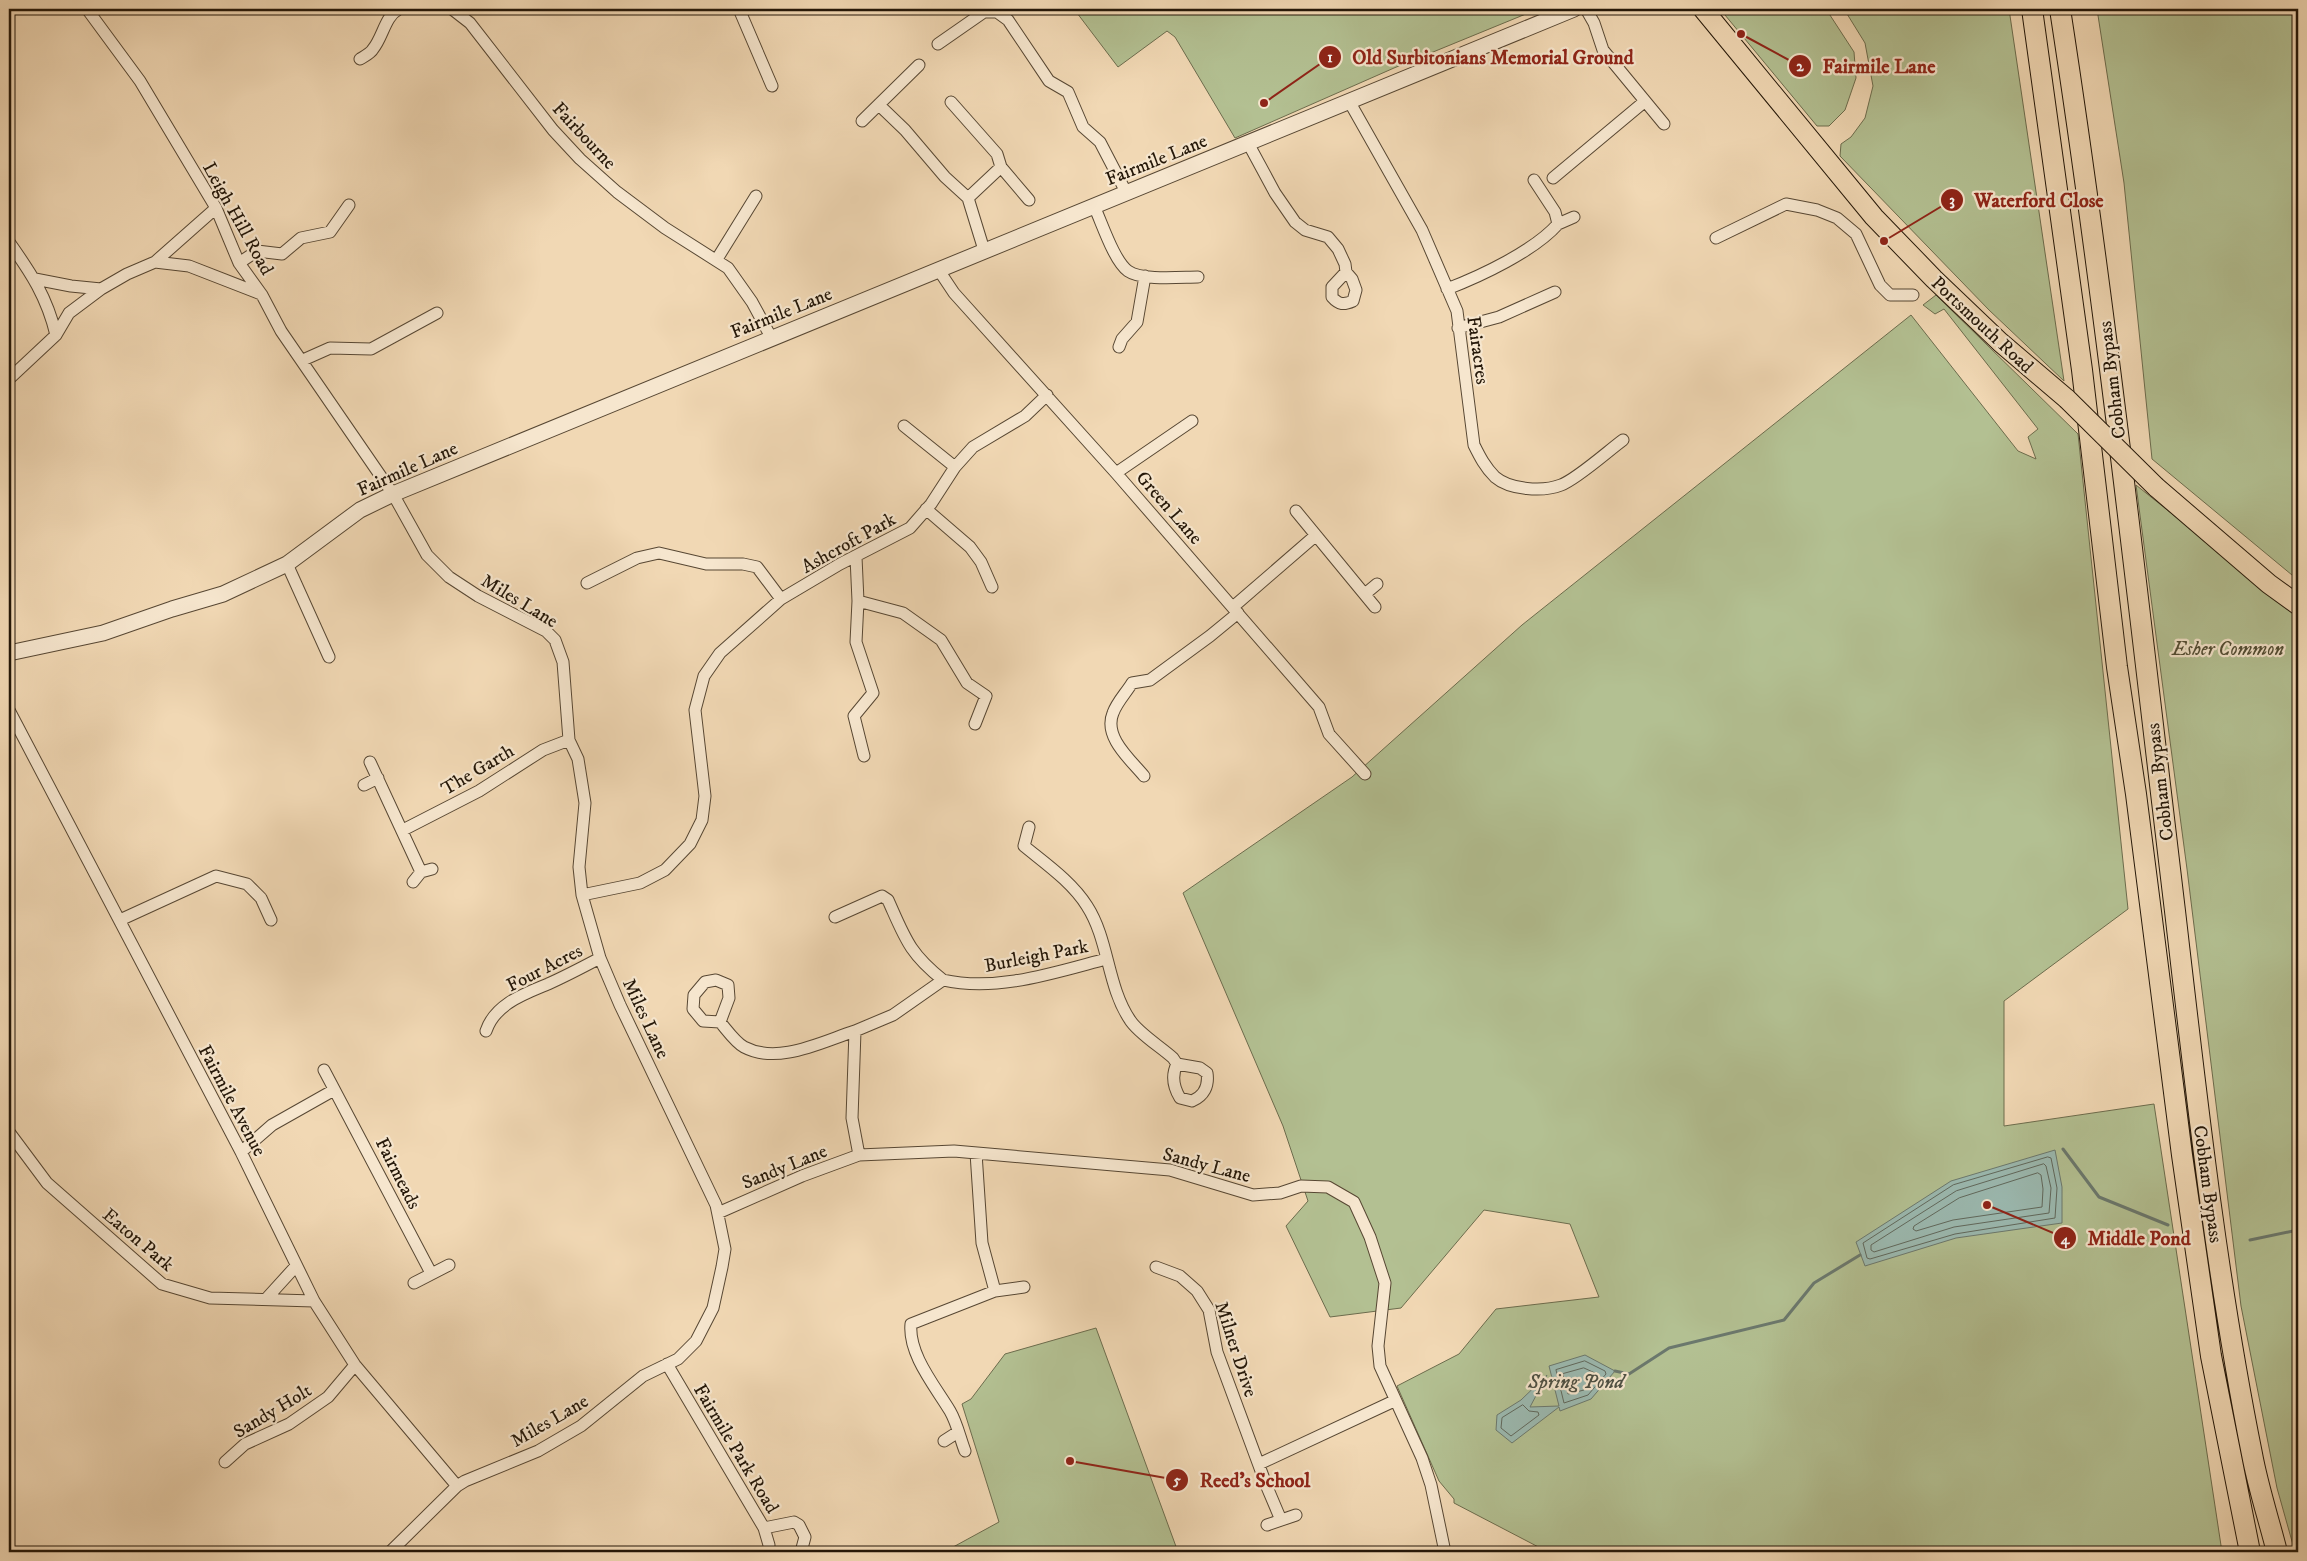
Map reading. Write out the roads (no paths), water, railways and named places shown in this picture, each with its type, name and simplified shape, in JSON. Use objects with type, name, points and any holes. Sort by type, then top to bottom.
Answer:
[{"type":"highway","name":"Cobham Bypass","points":[[2032,9],[2082,370],[2116,658],[2136,794],[2182,1155],[2211,1356],[2250,1552]]},
{"type":"highway","name":"Cobham Bypass","points":[[2060,9],[2105,330],[2193,1067],[2226,1309],[2252,1457],[2277,1552]]},
{"type":"main road","name":"Portsmouth Road","points":[[1703,9],[1874,216],[1934,279],[2000,342],[2067,399],[2156,487],[2270,584],[2298,605]]},
{"type":"street","name":"Leigh Hill Road","points":[[88,9],[140,81],[216,208],[239,263],[262,295],[281,330],[393,494]]},
{"type":"street","points":[[97,21],[99,9]]},
{"type":"street","points":[[360,59],[373,50],[385,25],[395,11],[399,9]]},
{"type":"street","name":"Fairbourne","points":[[452,9],[470,22],[553,130],[580,159],[617,192],[644,212],[728,268],[752,302],[771,337]]},
{"type":"street","points":[[739,9],[772,86]]},
{"type":"street","name":"Fairmile Lane","points":[[9,653],[103,633],[172,609],[206,600],[287,564],[360,510],[393,494],[771,337],[1574,9]]},
{"type":"street","points":[[1586,9],[1594,23],[1602,50],[1664,124]]},
{"type":"street","points":[[938,44],[984,12],[997,12],[1008,20],[1049,81],[1068,92],[1083,127],[1100,142],[1126,192]]},
{"type":"street","points":[[862,121],[919,65]]},
{"type":"street","name":"Fairacres","points":[[1349,101],[1422,230],[1456,311],[1474,445],[1481,461],[1496,478],[1518,487],[1540,490],[1562,484],[1623,440]]},
{"type":"street","points":[[951,102],[997,154],[1001,167],[1030,200]]},
{"type":"street","points":[[1552,178],[1644,102]]},
{"type":"street","points":[[879,105],[905,130],[945,177],[968,198],[984,250]]},
{"type":"street","points":[[1248,143],[1275,193],[1295,222],[1306,230],[1328,237],[1338,249],[1345,264],[1346,272]]},
{"type":"street","points":[[968,198],[1001,167]]},
{"type":"street","points":[[1534,180],[1555,212],[1558,224]]},
{"type":"street","points":[[717,259],[756,196]]},
{"type":"street","points":[[1716,238],[1786,204],[1817,210],[1837,218],[1856,234],[1880,285],[1890,295],[1914,295]]},
{"type":"street","points":[[239,263],[257,251],[282,254],[301,238],[330,232],[348,205]]},
{"type":"street","points":[[1094,206],[1121,264],[1130,273],[1145,276],[1198,277]]},
{"type":"street","points":[[9,379],[56,335],[69,313],[101,289],[127,274],[155,262],[216,208]]},
{"type":"street","points":[[1447,289],[1470,280],[1546,238],[1558,224],[1574,217]]},
{"type":"street","points":[[9,242],[35,279],[50,312],[56,335]]},
{"type":"street","points":[[155,262],[189,266],[262,295]]},
{"type":"street","name":"Green Lane","points":[[938,270],[954,293],[1116,472],[1319,707],[1329,734],[1365,774]]},
{"type":"street","points":[[1119,347],[1122,339],[1137,322],[1145,276]]},
{"type":"street","points":[[35,279],[71,286],[101,289]]},
{"type":"street","points":[[1458,328],[1499,317],[1555,292]]},
{"type":"street","points":[[303,360],[330,348],[371,349],[437,313]]},
{"type":"street","name":"Ashcroft Park","points":[[582,895],[640,883],[665,870],[690,844],[702,820],[705,796],[695,710],[704,676],[720,653],[781,600],[910,528],[926,510],[955,467],[973,447],[1025,416],[1047,395]]},
{"type":"street","points":[[1116,472],[1192,421]]},
{"type":"street","points":[[904,426],[955,467]]},
{"type":"street","name":"Miles Lane","points":[[390,1552],[457,1486],[538,1451],[581,1426],[643,1376],[684,1354],[696,1341],[713,1308],[725,1249],[718,1213],[600,958],[582,895],[579,867],[585,803],[578,759],[569,740],[563,662],[555,640],[546,631],[478,596],[449,576],[427,555],[393,494]]},
{"type":"street","points":[[926,510],[970,547],[981,562],[992,587]]},
{"type":"street","points":[[1296,511],[1315,536],[1376,606]]},
{"type":"street","points":[[1144,776],[1114,736],[1111,724],[1113,712],[1132,683],[1150,680],[1210,636],[1315,536]]},
{"type":"street","points":[[587,583],[637,558],[659,553],[706,564],[743,564],[757,567],[781,600]]},
{"type":"street","points":[[856,557],[858,601],[856,642],[873,693],[854,716],[864,756]]},
{"type":"street","points":[[287,564],[329,657]]},
{"type":"street","points":[[1365,594],[1377,584]]},
{"type":"street","points":[[858,601],[903,613],[941,640],[967,682],[986,696],[975,724]]},
{"type":"street","name":"Fairmile Avenue","points":[[9,710],[241,1152],[314,1300],[355,1366],[457,1486]]},
{"type":"street","name":"The Garth","points":[[403,830],[479,791],[543,750],[569,740]]},
{"type":"street","points":[[370,762],[403,830],[426,870],[413,882]]},
{"type":"street","points":[[364,785],[378,778]]},
{"type":"street","name":"Burleigh Park","points":[[1029,827],[1024,846],[1063,878],[1082,899],[1096,923],[1106,959],[1130,1021],[1173,1058],[1177,1064]]},
{"type":"street","points":[[120,920],[216,876],[247,884],[261,898],[271,920]]},
{"type":"street","name":"Burleigh Park","points":[[835,917],[882,896],[888,900],[910,948],[925,966],[943,980],[965,985],[1000,983],[1051,974],[1106,959]]},
{"type":"street","name":"Four Acres","points":[[486,1031],[490,1019],[524,992],[547,984],[600,958]]},
{"type":"street","points":[[720,1022],[743,1046],[763,1055],[784,1054],[855,1031],[893,1015],[943,980]]},
{"type":"street","points":[[855,1031],[852,1118],[859,1155]]},
{"type":"street","name":"Fairmeads","points":[[324,1070],[431,1273]]},
{"type":"street","points":[[241,1152],[272,1125],[334,1090]]},
{"type":"street","name":"Eaton Park","points":[[9,1132],[47,1183],[162,1284],[210,1298],[314,1300]]},
{"type":"street","name":"Sandy Lane","points":[[718,1213],[802,1176],[859,1155],[954,1151],[1170,1170],[1253,1195],[1280,1193],[1301,1186],[1328,1187],[1354,1202],[1370,1236],[1385,1283],[1378,1346],[1380,1366],[1425,1467],[1438,1514],[1445,1552]]},
{"type":"street","points":[[976,1153],[982,1243],[995,1291]]},
{"type":"street","points":[[414,1283],[449,1265]]},
{"type":"street","points":[[266,1300],[296,1266]]},
{"type":"street","name":"Milner Drive","points":[[1156,1267],[1180,1276],[1197,1291],[1209,1310],[1217,1352],[1267,1488],[1281,1520]]},
{"type":"street","points":[[965,1451],[951,1413],[927,1377],[910,1335],[911,1324],[995,1291],[1024,1286]]},
{"type":"street","name":"Fairmile Park Road","points":[[667,1364],[764,1528],[769,1545],[768,1552]]},
{"type":"street","name":"Sandy Holt","points":[[225,1462],[245,1444],[289,1424],[328,1398],[355,1366]]},
{"type":"street","points":[[1259,1464],[1394,1401]]},
{"type":"street","points":[[944,1441],[958,1432]]},
{"type":"street","points":[[1268,1525],[1296,1516]]},
{"type":"street","points":[[764,1528],[776,1524],[794,1522],[799,1525],[805,1537],[801,1552]]},
{"type":"water","points":[[2055,1150],[2062,1187],[2062,1223],[1956,1238],[1865,1266],[1856,1242],[1951,1181]]},
{"type":"water","name":"Spring Pond","points":[[1585,1355],[1615,1371],[1591,1399],[1560,1411],[1559,1407],[1512,1443],[1496,1430],[1497,1415],[1521,1400],[1547,1375],[1530,1407],[1559,1406],[1549,1366]]},
{"type":"waterway","points":[[2063,1149],[2099,1197],[2168,1225]]},
{"type":"waterway","points":[[2250,1240],[2298,1230]]},
{"type":"waterway","name":"Spring Pond","points":[[1615,1371],[1629,1374],[1669,1348],[1784,1320],[1814,1283],[1860,1255]]},
{"type":"place","name":"Fairmile Lane","points":[[1741,34]]},
{"type":"place","name":"Old Surbitonians Memorial Ground","points":[[1264,103]]},
{"type":"place","name":"Waterford Close","points":[[1884,241]]},
{"type":"place","name":"Middle Pond","points":[[1987,1205]]},
{"type":"place","name":"Reed's School","points":[[1070,1461]]},
{"type":"park label","name":"Esher Common","points":[[2228,648]]}]
